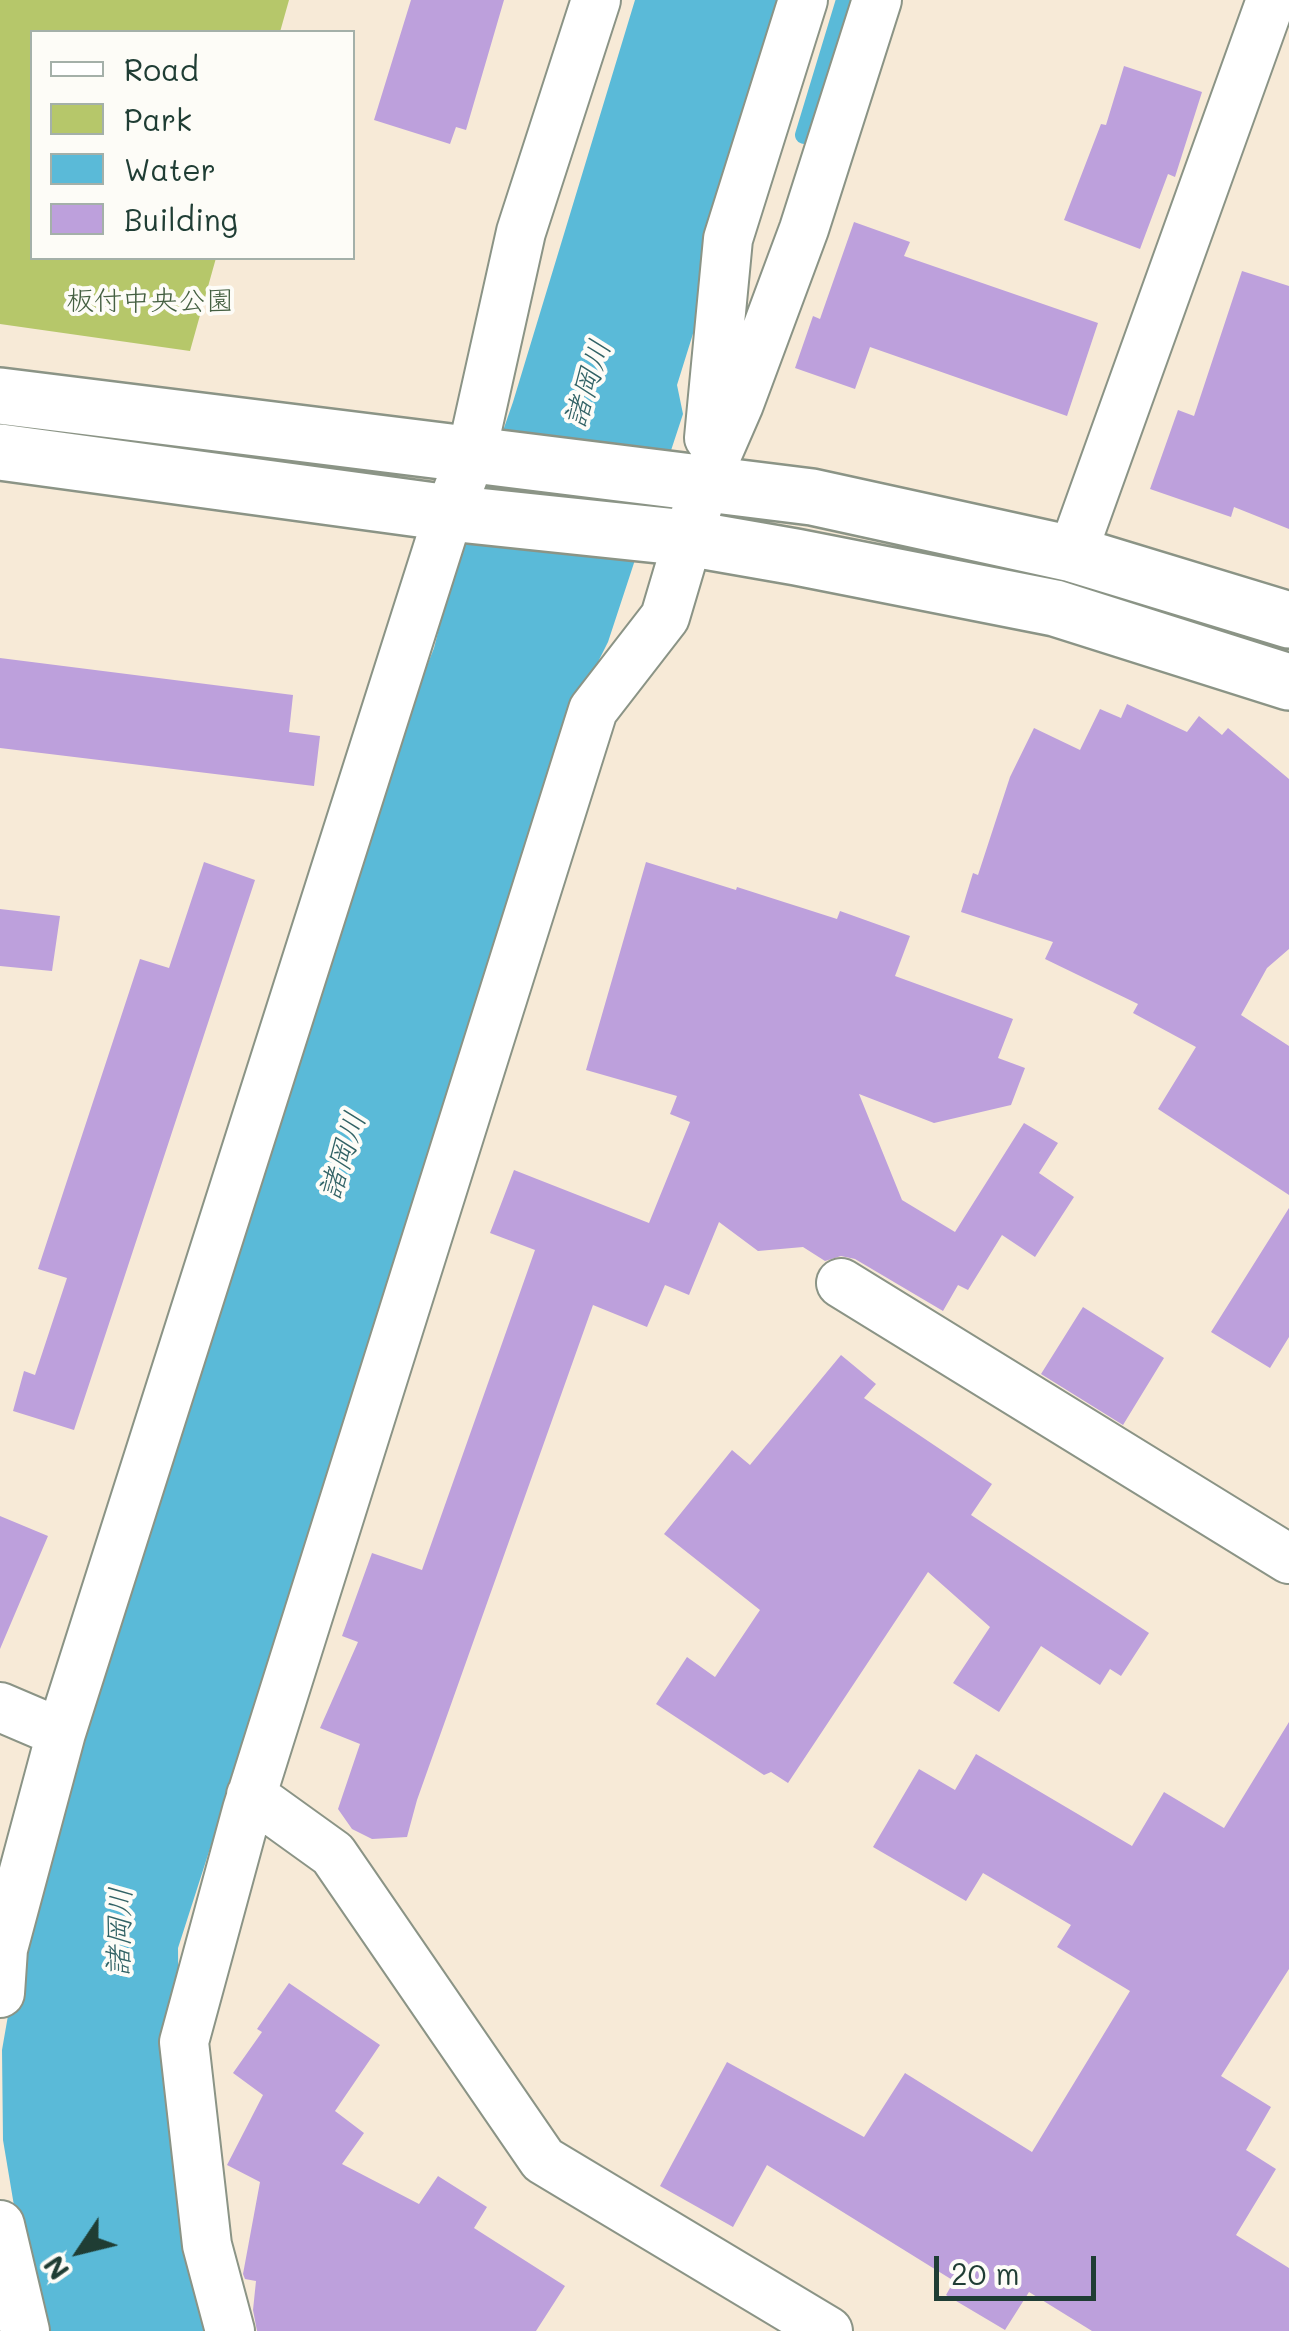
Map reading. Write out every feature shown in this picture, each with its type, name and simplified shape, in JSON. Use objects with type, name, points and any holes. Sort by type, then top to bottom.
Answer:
[{"type":"street","points":[[0,1994],[3,1949],[61,1733],[449,513],[486,457],[520,232],[596,0]]},
{"type":"street","points":[[705,482],[728,239],[803,0]]},
{"type":"street","points":[[230,2331],[207,2245],[184,2042],[251,1795],[592,710],[665,617],[705,482],[739,404],[804,229],[877,0]]},
{"type":"street","points":[[1072,554],[1271,0]]},
{"type":"street","points":[[0,396],[812,497],[1072,554],[1289,620]]},
{"type":"street","points":[[0,452],[449,513],[688,538],[1055,608],[1289,682]]},
{"type":"street","points":[[842,1283],[1289,1560]]},
{"type":"street","points":[[0,1707],[61,1733]]},
{"type":"street","points":[[251,1795],[333,1854],[544,2160],[828,2331]]},
{"type":"street","points":[[0,2225],[26,2331]]},
{"type":"green space","name":"板付中央公園","points":[[0,0],[289,0],[281,30],[30,30],[30,260],[215,260],[190,351],[0,324]]},
{"type":"water","name":"諸岡川","points":[[635,0],[797,0],[677,385],[683,414],[608,642],[580,698],[178,1948],[173,2116],[176,2192],[210,2331],[35,2331],[3,2140],[2,2050],[30,1889],[434,648],[452,577],[513,402]]},
{"type":"building","points":[[411,0],[504,0],[466,130],[456,127],[450,144],[374,120]]},
{"type":"building","points":[[1124,66],[1202,92],[1175,177],[1168,174],[1140,249],[1064,220],[1101,124],[1106,125]]},
{"type":"building","points":[[854,222],[910,242],[904,256],[1098,323],[1067,416],[870,347],[855,389],[795,368],[813,316],[820,319]]},
{"type":"building","points":[[1242,271],[1289,286],[1289,529],[1234,507],[1231,517],[1150,489],[1178,410],[1194,416]]},
{"type":"building","points":[[0,658],[293,695],[289,732],[320,736],[314,786],[0,748]]},
{"type":"building","points":[[1127,704],[1187,732],[1199,716],[1222,735],[1228,728],[1289,779],[1289,949],[1267,968],[1241,1015],[1289,1046],[1289,1195],[1158,1109],[1196,1047],[1133,1013],[1138,1004],[1045,959],[1053,942],[961,912],[973,873],[978,875],[1010,777],[1034,728],[1080,750],[1100,709],[1121,718]]},
{"type":"building","points":[[204,862],[255,880],[74,1430],[13,1411],[24,1371],[35,1375],[67,1278],[38,1269],[140,959],[169,968]]},
{"type":"building","points":[[646,862],[837,919],[840,911],[910,936],[895,976],[1013,1019],[998,1058],[1025,1068],[1011,1105],[934,1123],[859,1094],[902,1200],[955,1232],[1024,1123],[1058,1143],[1039,1173],[1074,1197],[1035,1257],[1002,1235],[968,1290],[958,1285],[943,1311],[855,1259],[841,1256],[825,1261],[803,1247],[758,1251],[719,1222],[689,1295],[665,1285],[647,1327],[593,1305],[407,1837],[372,1839],[352,1829],[338,1809],[360,1744],[320,1728],[358,1642],[342,1636],[372,1553],[422,1570],[535,1250],[490,1233],[514,1170],[649,1223],[690,1122],[670,1114],[677,1096],[586,1070]]},
{"type":"building","points":[[0,909],[60,916],[52,971],[0,966]]},
{"type":"building","points":[[1289,1208],[1289,1337],[1270,1368],[1211,1332]]},
{"type":"building","points":[[1083,1307],[1164,1358],[1123,1425],[1041,1374]]},
{"type":"building","points":[[841,1355],[876,1384],[864,1398],[992,1484],[971,1515],[1149,1633],[1121,1676],[1110,1669],[1100,1685],[1041,1646],[999,1712],[953,1683],[990,1627],[928,1572],[788,1783],[771,1772],[764,1775],[656,1704],[687,1657],[715,1677],[760,1610],[664,1534],[732,1450],[750,1465]]},
{"type":"building","points":[[0,1516],[48,1536],[0,1649]]},
{"type":"building","points":[[1289,1722],[1289,1969],[1221,2076],[1271,2107],[1246,2150],[1276,2169],[1236,2235],[1289,2268],[1289,2331],[1092,2331],[1029,2292],[1005,2330],[946,2295],[954,2281],[767,2165],[733,2227],[660,2186],[727,2062],[864,2137],[905,2073],[1032,2152],[1130,1991],[1057,1947],[1071,1925],[983,1873],[966,1901],[873,1847],[919,1769],[955,1790],[976,1754],[1132,1846],[1164,1792],[1224,1828]]},
{"type":"building","points":[[289,1983],[380,2045],[335,2111],[364,2133],[342,2164],[419,2204],[438,2176],[487,2207],[474,2228],[565,2286],[536,2331],[257,2331],[253,2310],[256,2281],[245,2279],[243,2274],[260,2182],[227,2165],[263,2095],[233,2073]]},
{"type":"waterway","points":[[804,135],[845,0]]}]
